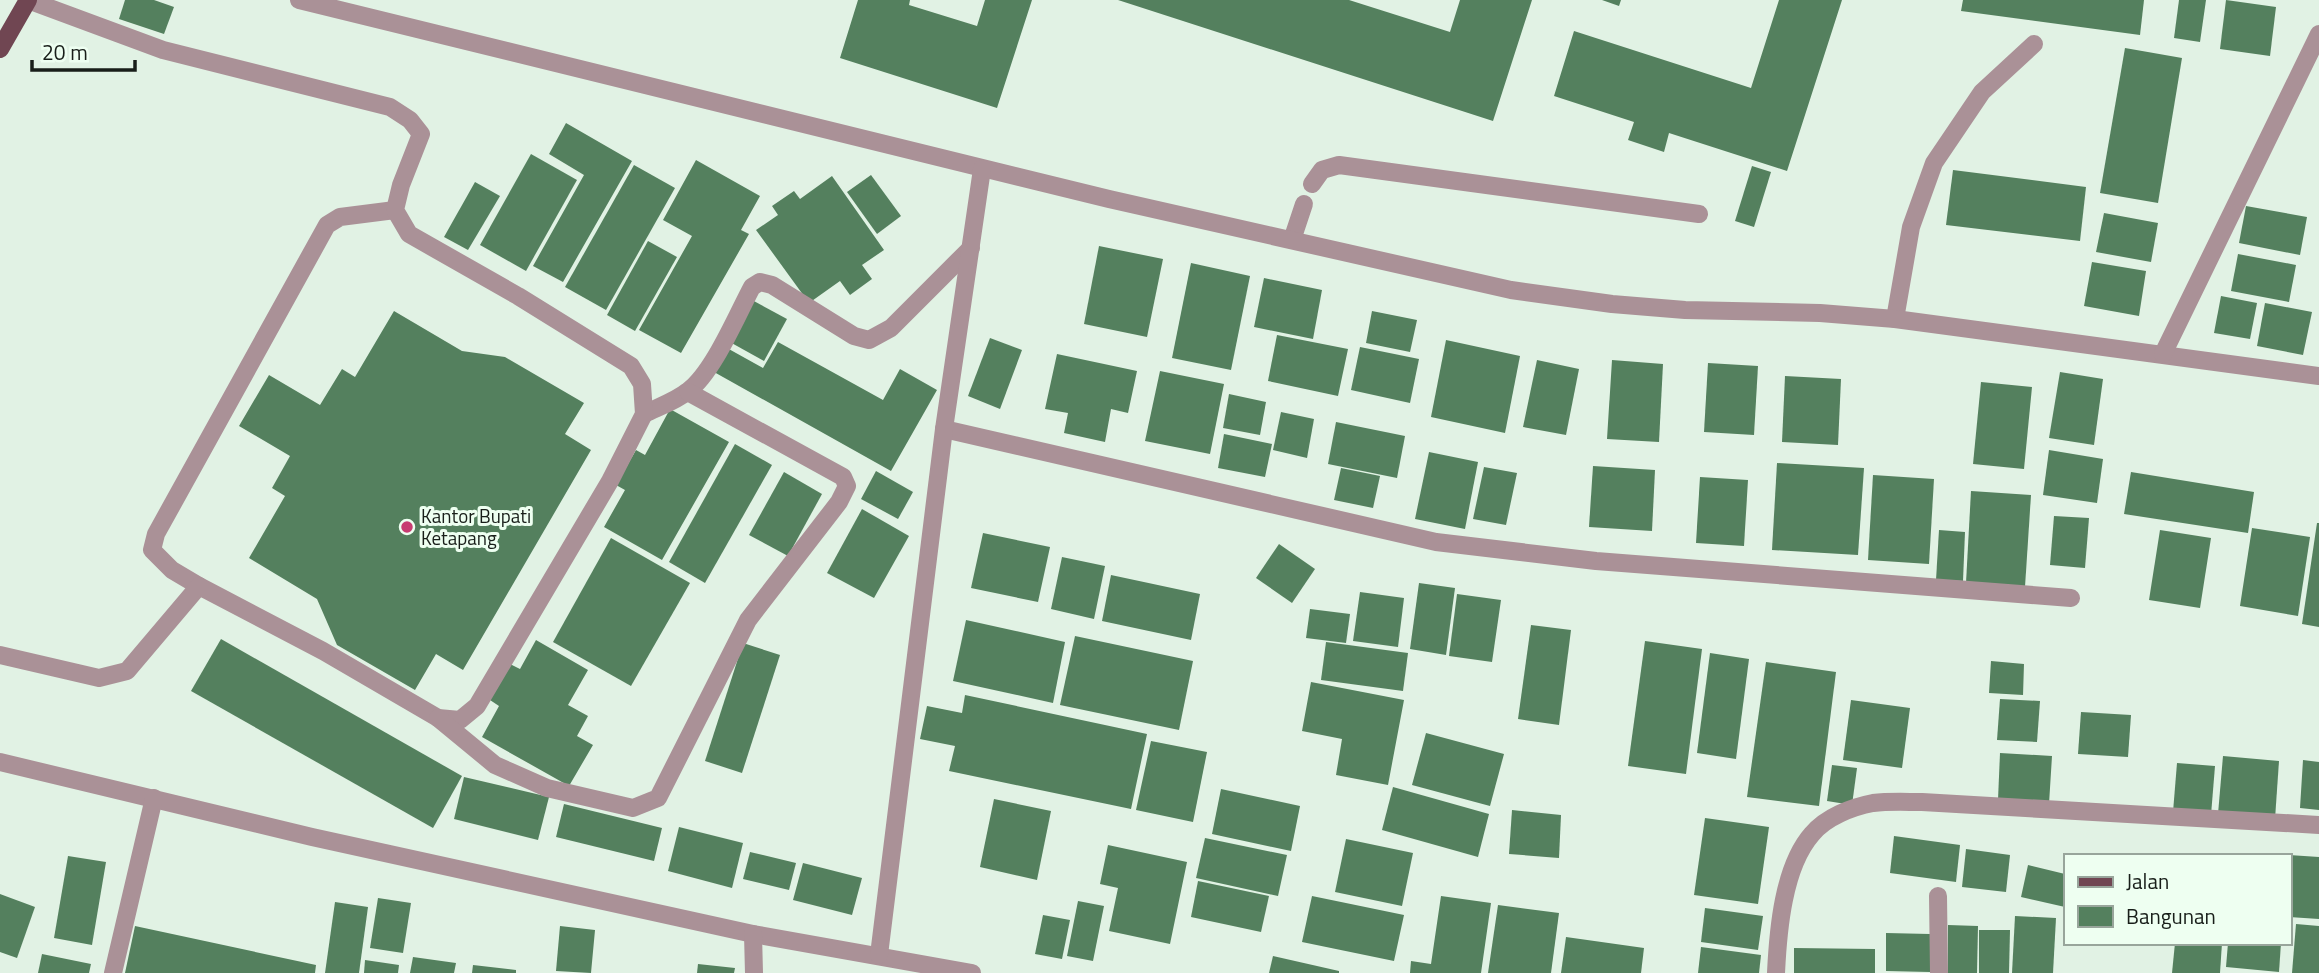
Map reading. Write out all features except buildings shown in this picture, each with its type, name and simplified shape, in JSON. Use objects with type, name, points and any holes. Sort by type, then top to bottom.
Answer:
[{"type":"main road","points":[[0,49],[28,0]]},
{"type":"street","points":[[28,0],[163,50],[390,107],[410,120],[421,134],[401,185],[395,210],[409,234],[518,296],[631,366],[642,384],[644,414],[610,481],[477,706],[460,720],[438,718]]},
{"type":"street","points":[[299,0],[982,169],[1511,289],[1685,310],[1820,313],[1895,319],[2319,376]]},
{"type":"street","points":[[2162,354],[2319,34]]},
{"type":"street","points":[[1895,319],[1911,228],[1934,163],[1982,92],[2034,44]]},
{"type":"street","points":[[1311,184],[1322,170],[1339,165],[1699,214]]},
{"type":"street","points":[[879,956],[944,429],[982,169]]},
{"type":"street","points":[[1292,240],[1304,204]]},
{"type":"street","points":[[395,210],[340,217],[327,225],[156,534],[152,550],[172,570],[323,651],[438,718],[495,765],[547,788],[634,808],[657,798],[748,620],[839,502],[846,486],[843,477],[688,392]]},
{"type":"street","points":[[644,414],[688,392],[699,382],[752,287],[760,282],[772,285],[854,336],[869,340],[891,328],[971,248]]},
{"type":"street","points":[[944,429],[1436,542],[1596,561],[2071,598]]},
{"type":"street","points":[[0,654],[99,678],[127,671],[199,586]]},
{"type":"street","points":[[0,762],[312,837],[753,934],[879,956],[922,968],[972,973]]},
{"type":"street","points":[[113,973],[154,798]]},
{"type":"street","points":[[1776,973],[1778,939],[1788,885],[1800,852],[1812,833],[1834,816],[1873,803],[1922,802],[2319,825]]},
{"type":"street","points":[[1938,896],[1939,973]]},
{"type":"street","points":[[753,934],[754,973]]},
{"type":"place","name":"Kantor Bupati Ketapang","points":[[407,527]]}]
